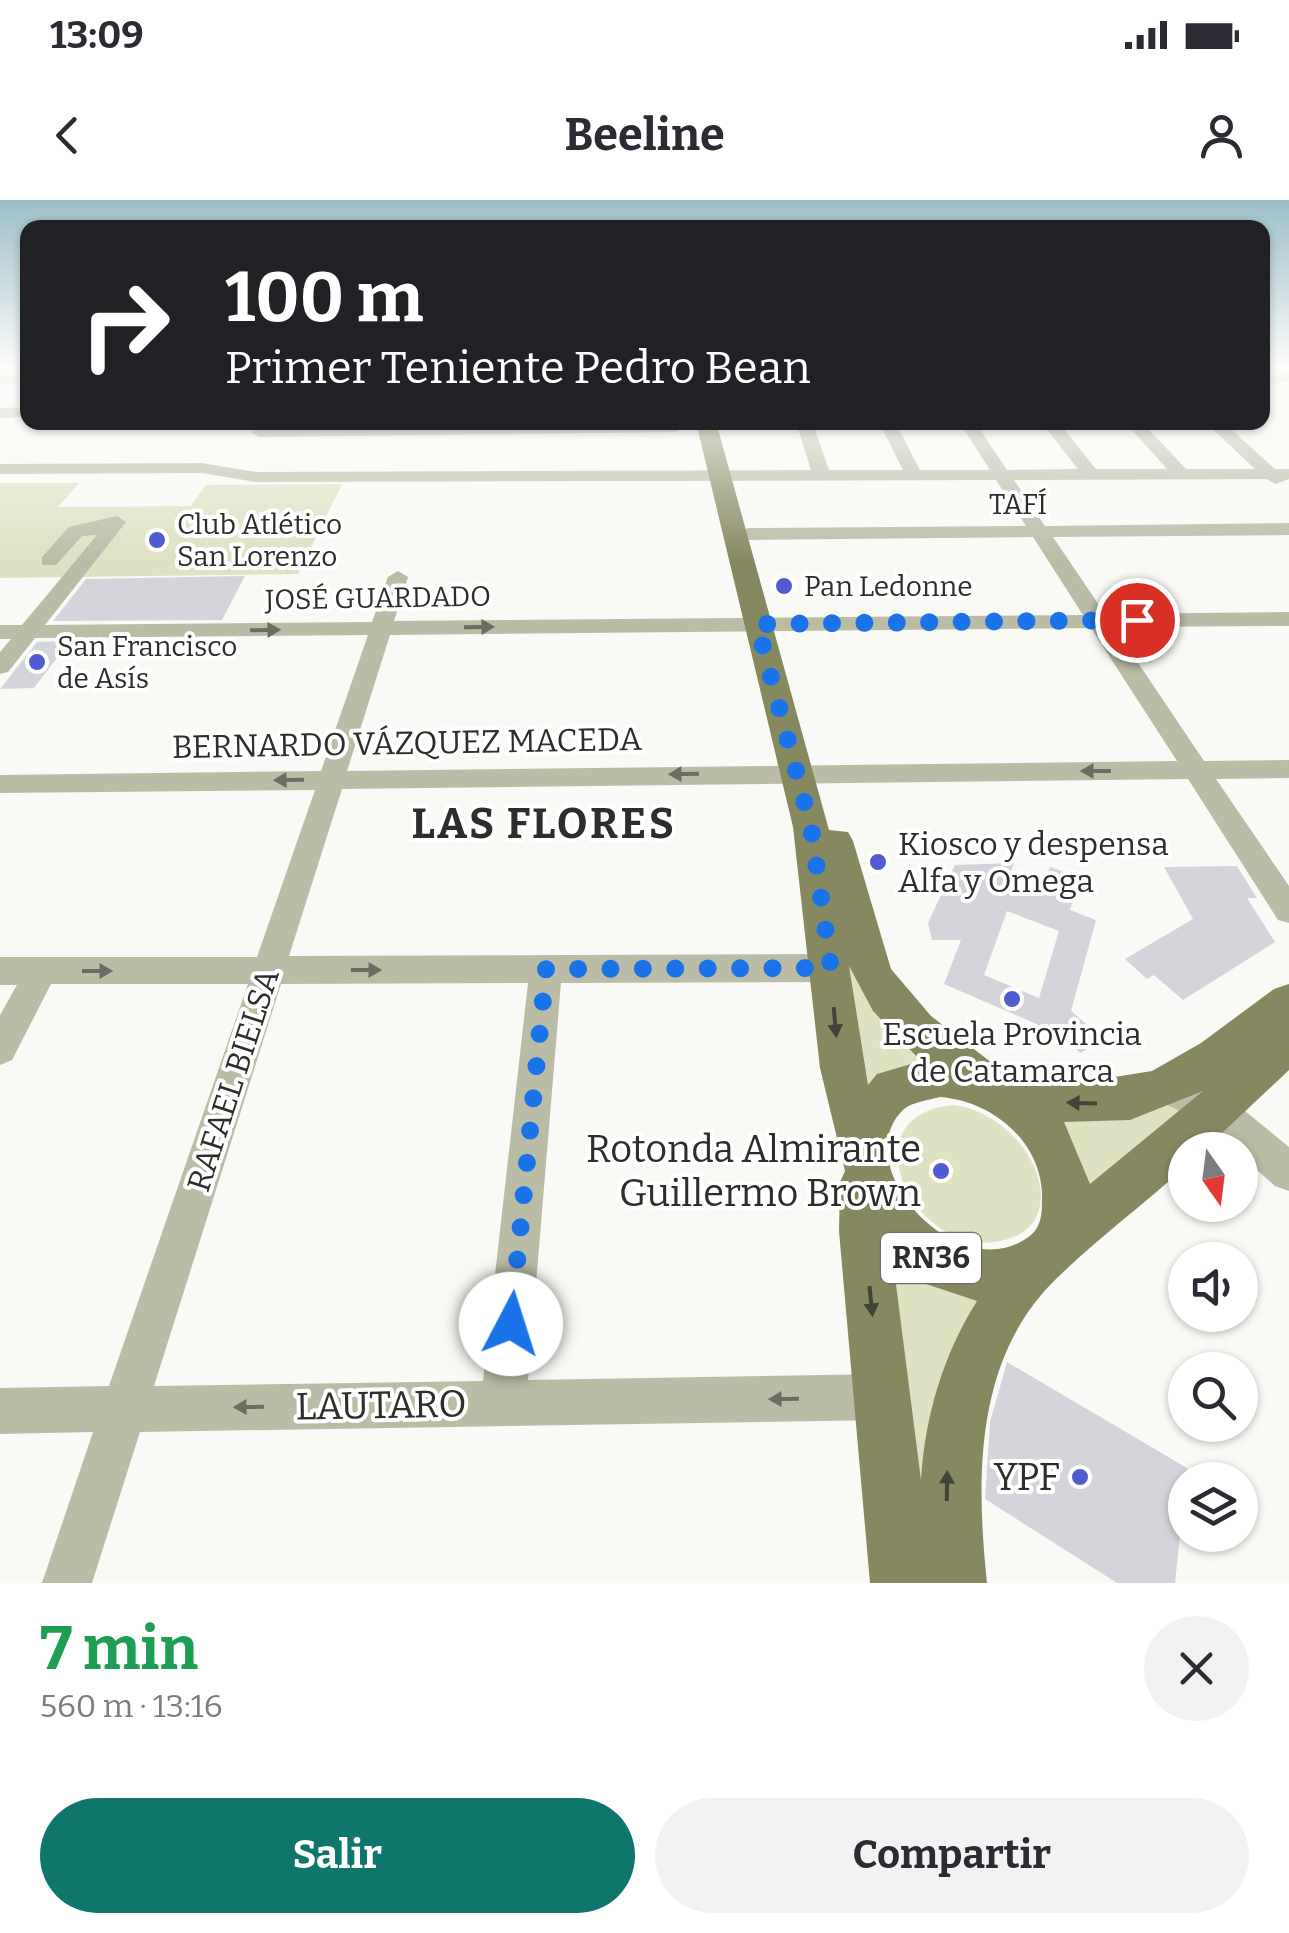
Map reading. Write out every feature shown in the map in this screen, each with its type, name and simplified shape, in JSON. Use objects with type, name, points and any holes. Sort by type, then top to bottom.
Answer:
[{"type":"main road","name":"RN36","points":[[709,432],[748,534],[765,624]]},
{"type":"main road","name":"RN36","points":[[718,432],[725,476],[806,772],[864,954],[881,990],[910,1026],[1028,1113],[1058,1155],[1069,1202],[1050,1250],[984,1336],[956,1418],[948,1468],[955,1583]]},
{"type":"main road","name":"RN36","points":[[806,772],[831,968],[839,1067],[880,1210],[894,1229],[940,1263],[993,1275],[1050,1250]]},
{"type":"main road","points":[[996,1091],[1106,1103],[1142,1099],[1170,1088],[1289,1002]]},
{"type":"main road","points":[[1050,1250],[1216,1110],[1289,1041]]},
{"type":"main road","name":"RN36","points":[[902,1583],[864,1231],[863,1158],[872,1114],[896,1089],[930,1078],[949,1077],[996,1091]]},
{"type":"street","points":[[0,469],[250,446],[383,454],[560,446],[648,432]]},
{"type":"street","points":[[807,432],[822,476]]},
{"type":"street","points":[[892,432],[914,475]]},
{"type":"street","points":[[974,432],[1289,911]]},
{"type":"street","points":[[1057,432],[1092,476]]},
{"type":"street","points":[[1142,432],[1182,475]]},
{"type":"street","points":[[1225,432],[1280,474],[1289,490]]},
{"type":"street","points":[[250,446],[256,477],[383,454],[560,446],[725,476],[1280,474]]},
{"type":"street","points":[[0,667],[115,524],[76,531],[49,561]]},
{"type":"street","name":"TAFÍ","points":[[748,534],[1289,529]]},
{"type":"street","name":"RAFAEL BIELSA","points":[[67,1583],[398,578]]},
{"type":"street","name":"JOSÉ GUARDADO","points":[[0,632],[1289,619]]},
{"type":"street","name":"BERNARDO VÁZQUEZ MACEDA","points":[[0,784],[806,772],[1289,770]]},
{"type":"street","points":[[0,971],[831,968]]},
{"type":"street","points":[[503,1403],[546,969]]},
{"type":"street","points":[[0,1049],[41,971]]},
{"type":"street","points":[[1170,1088],[1216,1110],[1289,1172]]},
{"type":"street","name":"LAUTARO","points":[[0,1410],[882,1397]]},
{"type":"green space","name":"Club Atlético San Lorenzo","points":[[0,483],[79,483],[58,507],[191,506],[206,485],[342,484],[298,574],[0,578]]},
{"type":"green space","points":[[837,885],[926,1060],[860,1095]]},
{"type":"green space","points":[[1166,1104],[1187,1109],[1085,1200],[1037,1109]]},
{"type":"green space","name":"Rotonda Almirante Guillermo Brown","points":[[955,1105],[983,1114],[1007,1130],[1026,1151],[1037,1175],[1041,1198],[1036,1218],[1020,1234],[994,1242],[964,1239],[937,1226],[916,1205],[902,1180],[898,1154],[904,1131],[922,1114]]},
{"type":"green space","points":[[880,1234],[984,1286],[918,1583]]},
{"type":"building","points":[[245,576],[222,620],[53,621],[86,579]]},
{"type":"building","name":"San Francisco de Asís","points":[[70,641],[34,688],[0,689],[37,642]]},
{"type":"building","points":[[1014,863],[1010,875],[1043,888],[1050,867],[1080,878],[1070,910],[1096,920],[1071,1011],[1105,1040],[1080,1053],[1062,1035],[944,984],[961,940],[932,940],[928,923],[955,865]],"holes":[[[1007,911],[1059,931],[1039,998],[984,975]]]},
{"type":"building","points":[[1237,866],[1257,898],[1247,898],[1275,942],[1183,1000],[1154,975],[1147,979],[1125,959],[1193,919],[1164,867]]},
{"type":"building","name":"YPF","points":[[1007,1362],[1177,1462],[1168,1462],[1168,1552],[1178,1552],[1175,1583],[1117,1583],[985,1499],[990,1422]]},
{"type":"place","name":"Club Atlético San Lorenzo","points":[[157,540]]},
{"type":"place","name":"Pan Ledonne","points":[[784,586]]},
{"type":"place","name":"San Francisco de Asís","points":[[37,662]]},
{"type":"place","name":"Kiosco y despensa Alfa y Omega","points":[[878,862]]},
{"type":"place","name":"Escuela Provincia de Catamarca","points":[[1012,999]]},
{"type":"place","name":"Rotonda Almirante Guillermo Brown","points":[[941,1171]]},
{"type":"place","name":"YPF","points":[[1080,1477]]},
{"type":"district","name":"LAS FLORES","points":[[544,824]]},
{"type":"route","points":[[511,1324],[546,969],[831,968],[811,827],[757,624],[1137,620]]}]
